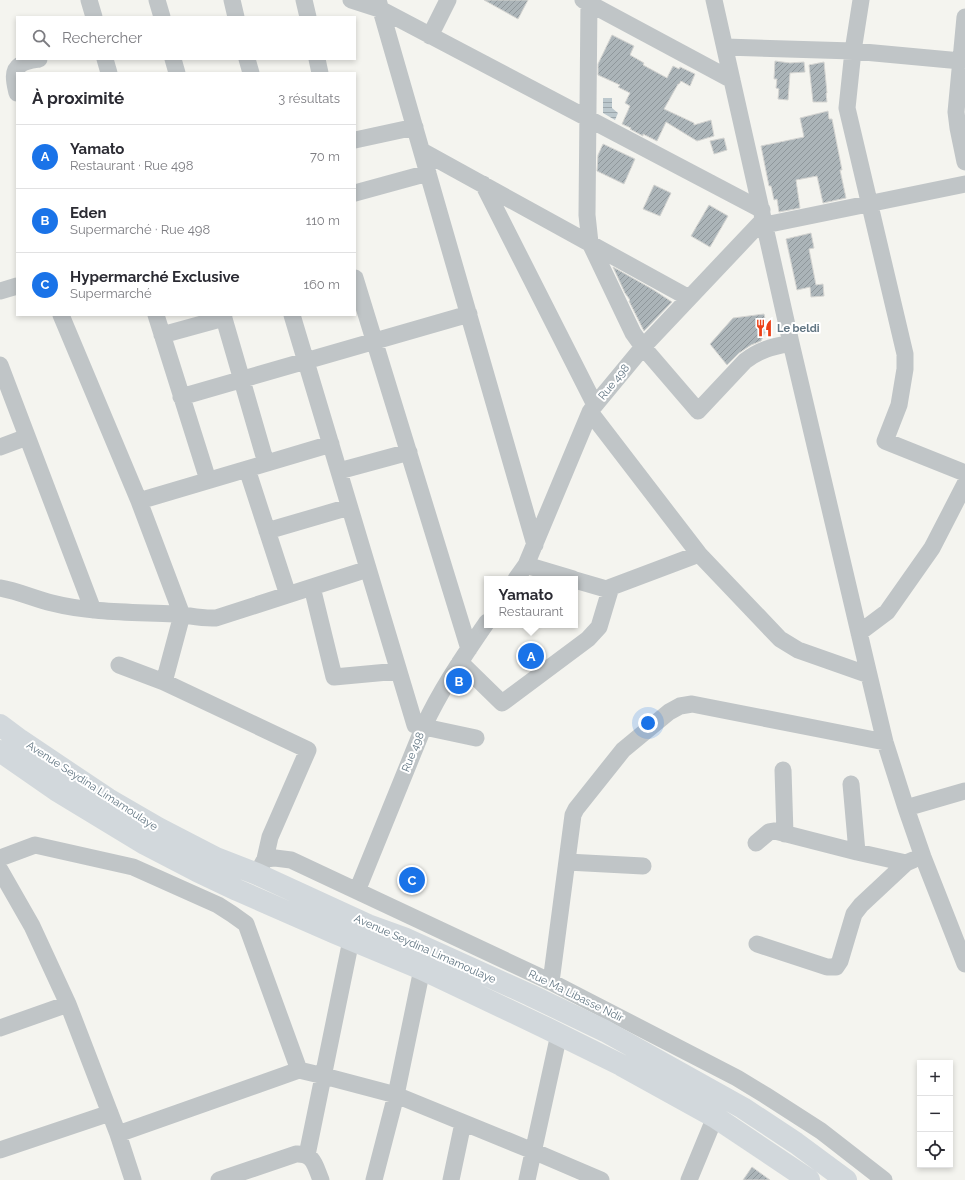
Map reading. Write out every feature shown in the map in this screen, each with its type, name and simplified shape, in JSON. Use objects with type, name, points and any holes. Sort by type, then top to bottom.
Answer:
[{"type":"highway","name":"Avenue Seydina Limamoulaye","points":[[0,725],[108,799],[158,828],[216,858],[261,867],[368,925],[411,941],[605,1031],[743,1108],[796,1143],[846,1180]]},
{"type":"highway","name":"Avenue Seydina Limamoulaye","points":[[0,751],[56,790],[145,844],[237,890],[351,940],[422,969],[622,1065],[715,1116],[809,1180]]},
{"type":"street","points":[[89,0],[94,16]]},
{"type":"street","points":[[157,0],[162,16]]},
{"type":"street","points":[[232,0],[236,16]]},
{"type":"street","points":[[304,0],[308,16]]},
{"type":"street","points":[[351,0],[380,5],[430,36],[588,119],[764,218],[870,203],[965,184]]},
{"type":"street","points":[[430,36],[448,0]]},
{"type":"street","points":[[714,0],[791,344],[886,742],[923,857],[965,964]]},
{"type":"street","points":[[861,0],[853,51],[847,108],[905,354],[905,369],[899,405],[885,441],[965,473]]},
{"type":"street","points":[[732,80],[587,1],[587,215],[590,243],[633,333],[643,347],[698,411],[745,361],[754,354],[765,349],[791,344]]},
{"type":"street","points":[[380,5],[535,545]]},
{"type":"street","points":[[965,17],[956,112],[962,129],[965,162]]},
{"type":"street","points":[[725,47],[853,51],[961,61]]},
{"type":"street","points":[[16,89],[14,82],[16,69],[20,64],[35,60]]},
{"type":"street","points":[[105,60],[109,72]]},
{"type":"street","points":[[173,60],[177,72]]},
{"type":"street","points":[[247,60],[251,72]]},
{"type":"street","points":[[317,60],[320,72]]},
{"type":"street","points":[[356,140],[415,127]]},
{"type":"street","points":[[422,151],[689,298]]},
{"type":"street","points":[[356,193],[428,173]]},
{"type":"street","points":[[483,184],[593,409],[699,554],[780,639],[798,650],[869,675]]},
{"type":"street","name":"Rue 498","points":[[521,572],[535,545],[593,409],[643,347],[764,218]]},
{"type":"street","points":[[356,281],[409,452],[464,656],[502,703],[588,639],[600,627],[611,587]]},
{"type":"street","points":[[0,291],[16,286]]},
{"type":"street","points":[[181,397],[469,314]]},
{"type":"street","points":[[60,316],[138,501],[182,615],[164,682]]},
{"type":"street","points":[[156,316],[208,480]]},
{"type":"street","points":[[292,316],[415,724],[476,738]]},
{"type":"street","points":[[162,335],[223,317],[266,463]]},
{"type":"street","points":[[0,365],[93,610]]},
{"type":"street","points":[[0,447],[28,437]]},
{"type":"street","points":[[138,501],[331,444]]},
{"type":"street","points":[[339,471],[409,452]]},
{"type":"street","points":[[247,469],[288,595]]},
{"type":"street","points":[[859,633],[887,612],[932,548],[965,484]]},
{"type":"street","points":[[267,531],[350,507]]},
{"type":"street","points":[[578,580],[606,589],[699,554]]},
{"type":"street","points":[[0,588],[13,590],[52,603],[93,610],[182,615],[206,619],[216,618],[368,569]]},
{"type":"street","points":[[521,572],[551,576]]},
{"type":"street","points":[[312,587],[334,677],[399,671]]},
{"type":"street","name":"Rue 498","points":[[357,891],[433,707],[484,626]]},
{"type":"street","points":[[119,665],[164,682],[308,750],[270,837],[261,867]]},
{"type":"street","points":[[551,982],[566,862],[572,821],[576,809],[624,750],[669,712],[680,706],[692,704],[886,742]]},
{"type":"street","points":[[783,770],[785,834]]},
{"type":"street","points":[[851,784],[857,852]]},
{"type":"street","points":[[906,808],[965,791]]},
{"type":"street","points":[[756,843],[769,832],[775,831],[857,852],[906,862]]},
{"type":"street","points":[[0,858],[35,845],[133,867],[218,905],[232,914],[246,924],[299,1070]]},
{"type":"street","points":[[757,944],[827,967],[836,967],[840,961],[854,914],[861,905],[906,862],[923,857]]},
{"type":"street","name":"Rue Ma Libasse Ndir","points":[[261,867],[275,858],[291,860],[551,982],[705,1061],[748,1085],[821,1131],[884,1180]]},
{"type":"street","points":[[566,862],[643,866]]},
{"type":"street","points":[[0,870],[32,926],[68,1004],[118,1134],[133,1180]]},
{"type":"street","points":[[307,1155],[351,940]]},
{"type":"street","points":[[374,1180],[396,1095],[422,969]]},
{"type":"street","points":[[0,1028],[68,1004]]},
{"type":"street","points":[[527,1180],[559,1034]]},
{"type":"street","points":[[118,1134],[299,1070],[396,1095],[601,1180]]},
{"type":"street","points":[[0,1150],[110,1113]]},
{"type":"street","points":[[689,1180],[715,1116]]},
{"type":"street","points":[[451,1180],[463,1122]]},
{"type":"street","points":[[219,1180],[296,1154],[304,1153],[311,1157],[321,1180]]},
{"type":"shaded area","points":[[603,98],[612,98],[612,108],[618,113],[615,120],[603,113]]},
{"type":"building","points":[[484,0],[528,0],[518,19]]},
{"type":"building","points":[[612,35],[634,46],[630,55],[644,63],[643,65],[667,78],[673,66],[679,69],[680,67],[695,74],[690,86],[681,81],[678,84],[664,109],[694,123],[694,125],[711,120],[714,136],[697,141],[666,122],[657,141],[643,134],[643,136],[622,124],[630,106],[625,103],[630,93],[618,87],[620,85],[598,75],[598,64]]},
{"type":"building","points":[[775,61],[790,63],[804,62],[805,72],[790,73],[788,100],[778,99],[779,89],[776,88],[777,79],[774,79]]},
{"type":"building","points":[[824,62],[827,102],[813,102],[809,65]]},
{"type":"building","points":[[828,111],[829,119],[832,119],[846,198],[823,203],[817,176],[796,180],[800,208],[779,212],[777,199],[774,200],[771,186],[769,186],[761,146],[804,137],[800,118]]},
{"type":"building","points":[[724,138],[727,150],[714,154],[710,141]]},
{"type":"building","points":[[603,144],[635,159],[624,184],[597,171],[598,155]]},
{"type":"building","points":[[654,185],[671,193],[660,216],[643,209]]},
{"type":"building","points":[[709,205],[728,216],[710,247],[691,236]]},
{"type":"building","points":[[811,233],[814,248],[809,249],[816,285],[823,284],[824,296],[811,297],[810,287],[797,290],[786,239]]},
{"type":"building","points":[[613,267],[672,302],[644,331],[629,301],[630,300],[625,293]]},
{"type":"building","points":[[764,314],[767,328],[761,341],[751,345],[739,353],[727,365],[710,344],[733,318]]},
{"type":"building","points":[[752,1167],[770,1180],[743,1180]]},
{"type":"place","name":"Le beldi","points":[[764,328]]},
{"type":"place","name":"Yamato","points":[[531,656]]},
{"type":"place","name":"Eden","points":[[459,681]]},
{"type":"place","name":"Hypermarché Exclusive","points":[[412,880]]}]
